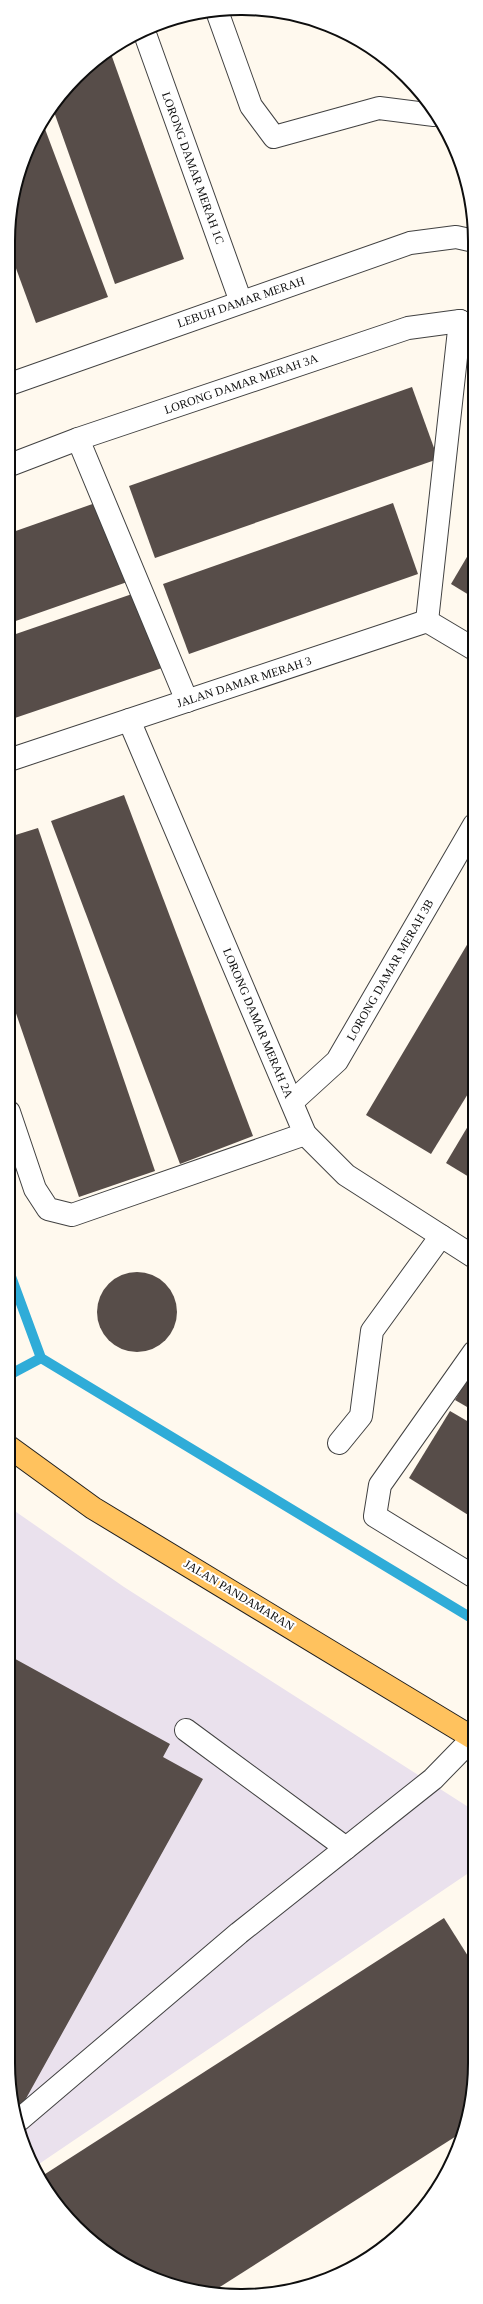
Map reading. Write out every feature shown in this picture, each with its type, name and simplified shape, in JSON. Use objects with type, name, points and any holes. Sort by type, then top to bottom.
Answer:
[{"type":"main road","name":"JALAN PANDAMARAN","points":[[15,1451],[93,1508],[468,1735]]},
{"type":"street","points":[[219,16],[251,106],[274,137],[378,108],[429,114]]},
{"type":"street","name":"LORONG DAMAR MERAH 1C","points":[[146,36],[241,302]]},
{"type":"street","name":"LEBUH DAMAR MERAH","points":[[15,378],[241,302],[410,243],[456,237],[468,240]]},
{"type":"street","points":[[467,324],[427,621],[468,646]]},
{"type":"street","name":"LORONG DAMAR MERAH 3A","points":[[15,463],[78,439],[408,328],[467,324]]},
{"type":"street","points":[[78,439],[187,701]]},
{"type":"street","name":"JALAN DAMAR MERAH 3","points":[[15,758],[427,621]]},
{"type":"street","name":"LORONG DAMAR MERAH 2A","points":[[130,720],[305,1134],[346,1175],[468,1253]]},
{"type":"street","name":"LORONG DAMAR MERAH 3B","points":[[292,1102],[338,1061],[468,835]]},
{"type":"street","points":[[15,1130],[35,1189],[48,1208],[72,1215],[305,1134]]},
{"type":"street","points":[[339,1443],[361,1416],[372,1331],[441,1236]]},
{"type":"street","points":[[468,1360],[380,1485],[375,1516],[468,1573]]},
{"type":"street","points":[[186,1730],[346,1848]]},
{"type":"street","points":[[22,2117],[239,1933],[433,1779],[468,1743]]},
{"type":"shaded area","points":[[15,1511],[124,1587],[468,1807],[468,1873],[39,2164],[27,2135],[19,2107],[15,2077]]},
{"type":"building","points":[[112,56],[184,259],[115,284],[55,114],[81,81]]},
{"type":"building","points":[[45,128],[108,297],[36,323],[15,266],[15,227],[19,197],[27,169]]},
{"type":"building","points":[[412,387],[438,459],[155,558],[129,486]]},
{"type":"building","points":[[101,501],[130,581],[15,621],[15,531]]},
{"type":"building","points":[[393,503],[418,574],[189,654],[163,584]]},
{"type":"building","points":[[468,555],[468,594],[451,584]]},
{"type":"building","points":[[135,593],[162,668],[15,718],[15,634]]},
{"type":"building","points":[[124,795],[253,1136],[180,1164],[51,821]]},
{"type":"building","points":[[38,828],[155,1171],[79,1197],[15,1010],[15,835]]},
{"type":"building","points":[[468,943],[468,1094],[431,1154],[366,1115]]},
{"type":"building","points":[[468,1126],[468,1176],[446,1163]]},
{"type":"building","points":[[137,1272],[145,1273],[159,1279],[165,1284],[170,1290],[176,1304],[176,1320],[170,1334],[165,1340],[159,1345],[145,1351],[137,1352],[129,1351],[115,1345],[109,1340],[104,1334],[98,1320],[97,1312],[98,1304],[104,1290],[109,1284],[115,1279],[129,1273]]},
{"type":"building","points":[[468,1378],[468,1408],[455,1400]]},
{"type":"building","points":[[450,1411],[468,1422],[468,1515],[409,1478]]},
{"type":"building","points":[[15,1659],[170,1744],[163,1757],[203,1779],[20,2110],[15,2077]]},
{"type":"building","points":[[444,1918],[468,1956],[468,2077],[464,2107],[455,2137],[218,2288],[197,2285],[169,2277],[128,2259],[92,2233],[81,2223],[71,2212],[44,2175]]},
{"type":"waterway","points":[[15,1287],[41,1358],[468,1616]]},
{"type":"waterway","points":[[15,1372],[41,1358]]}]
